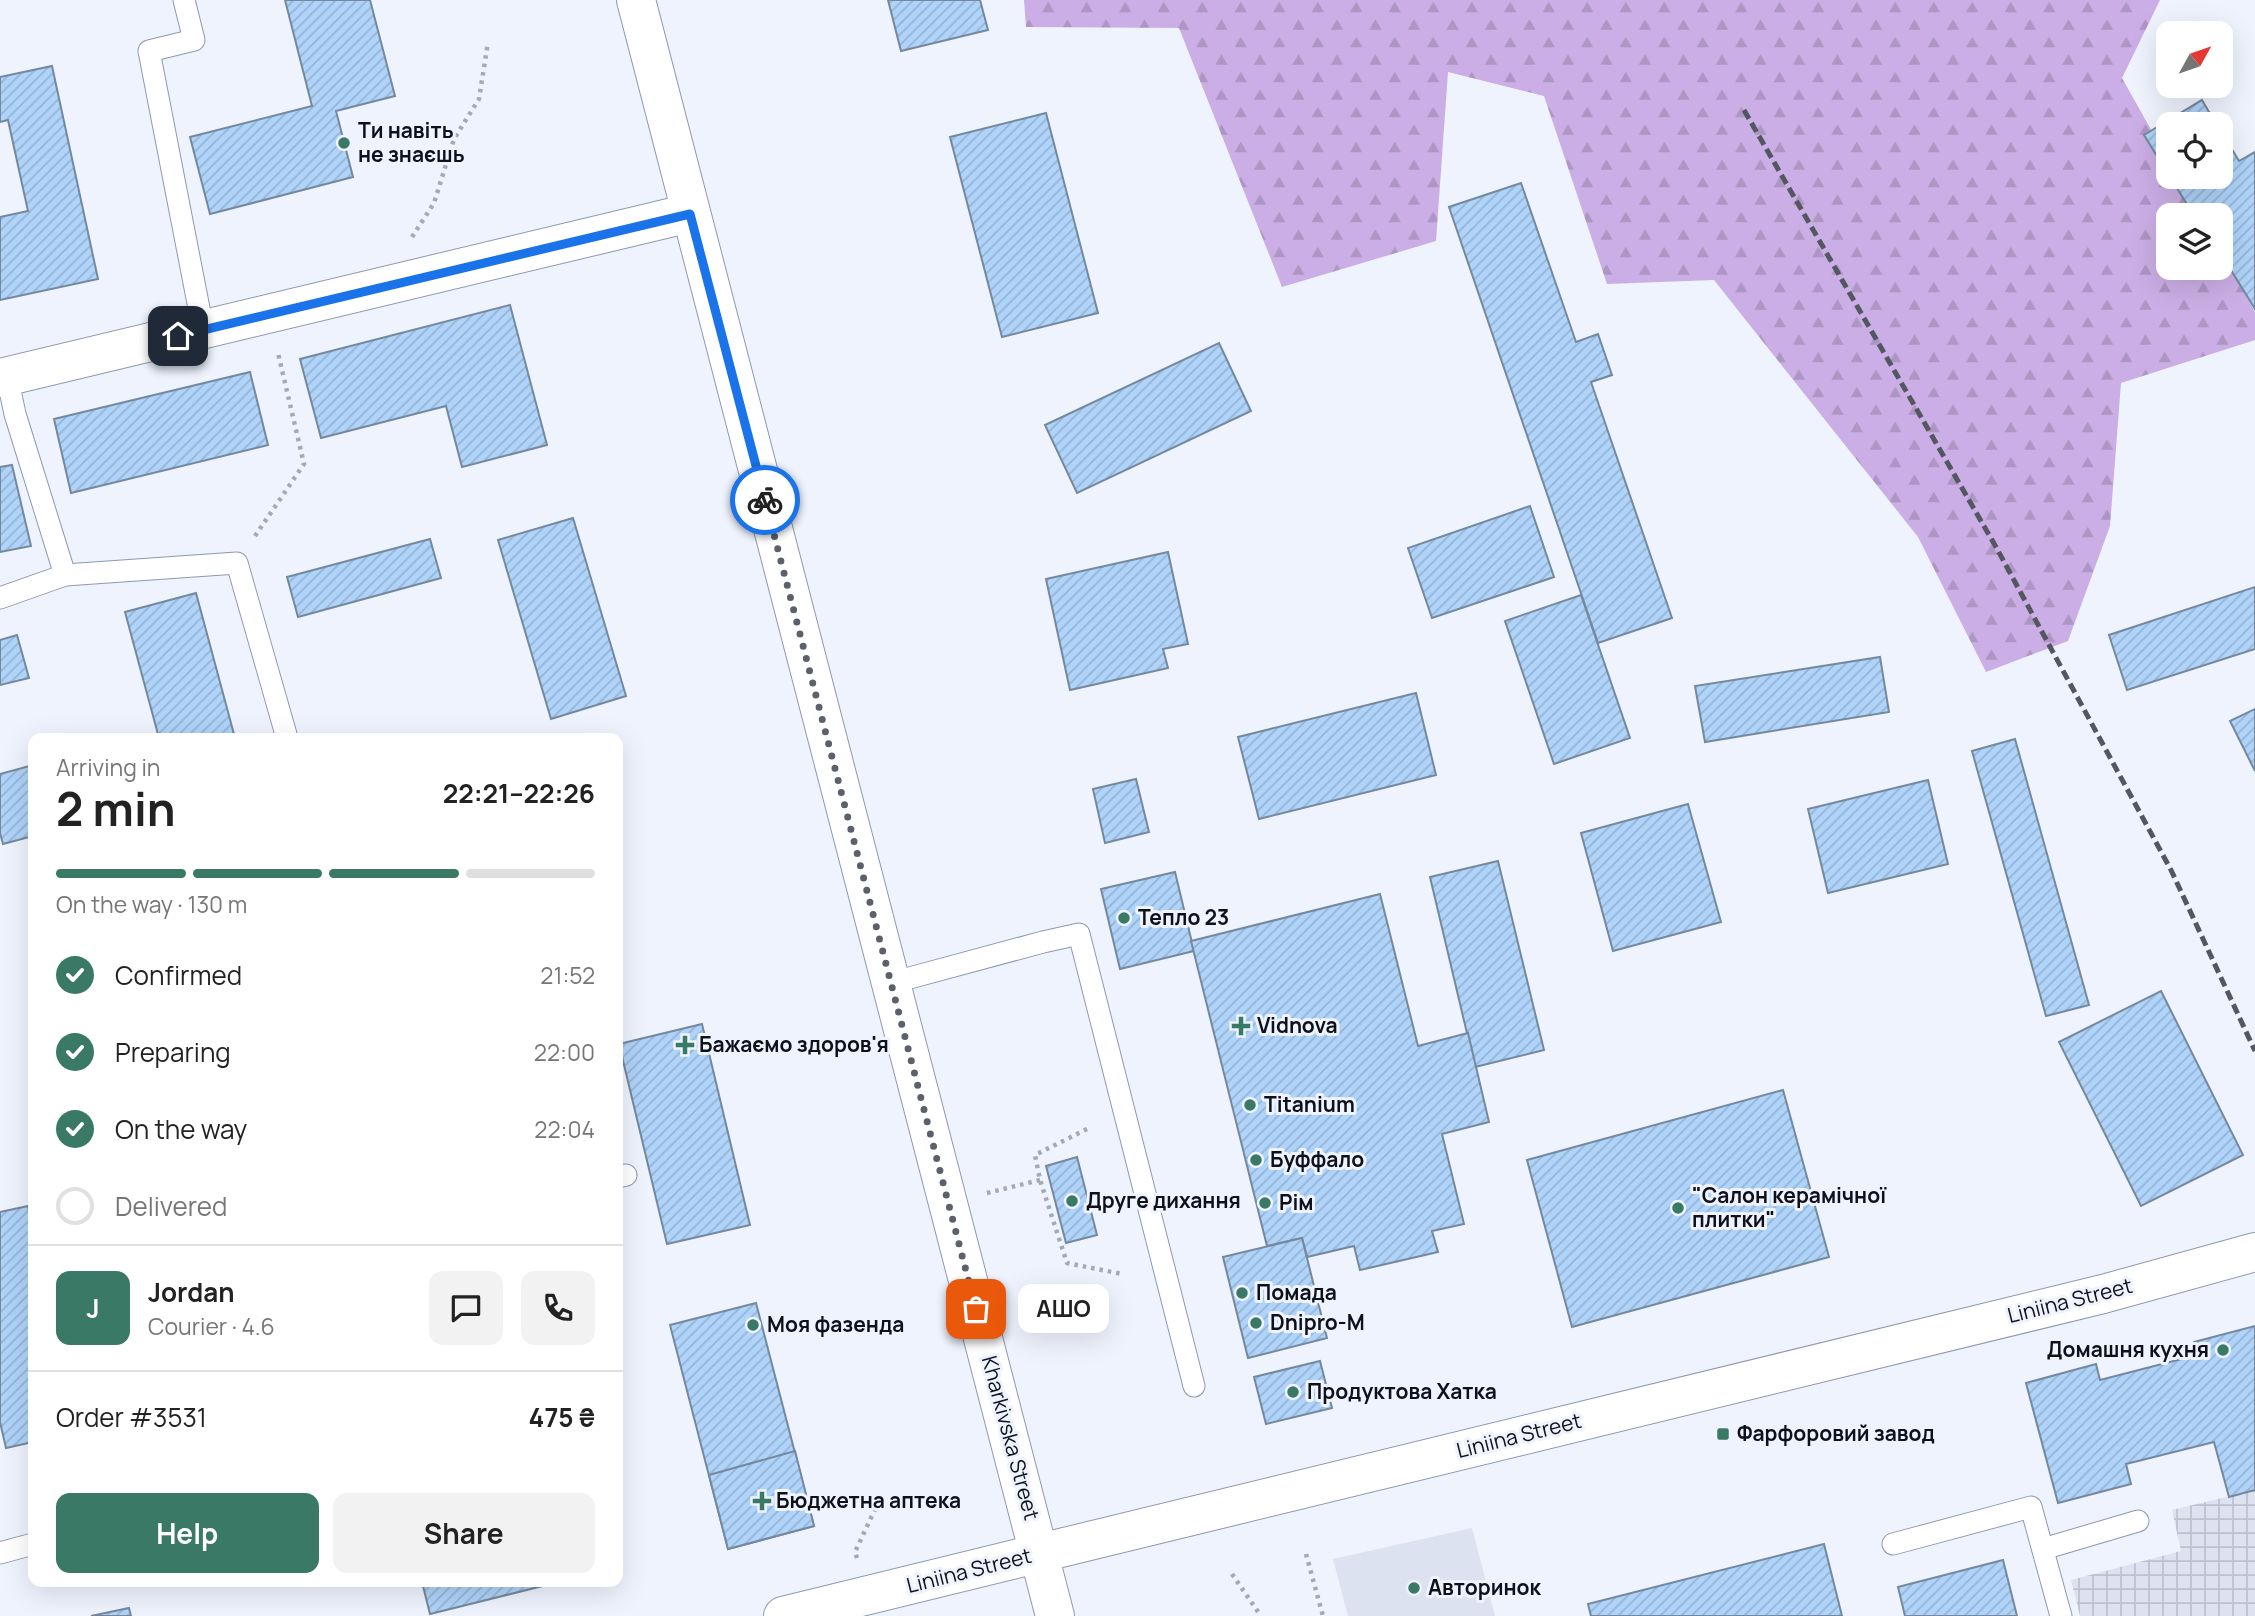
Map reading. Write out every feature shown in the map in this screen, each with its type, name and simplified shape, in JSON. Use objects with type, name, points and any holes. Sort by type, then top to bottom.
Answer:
[{"type":"main road","name":"Kharkivska Street","points":[[636,0],[1055,1616]]},
{"type":"main road","points":[[3,377],[690,214]]},
{"type":"main road","name":"Liniina Street","points":[[783,1616],[2103,1294],[2255,1252]]},
{"type":"lane","points":[[184,0],[194,40],[149,51],[203,330]]},
{"type":"lane","points":[[3,377],[65,575]]},
{"type":"lane","points":[[0,598],[65,575],[237,563],[286,733]]},
{"type":"lane","points":[[891,982],[1079,934],[1194,1386]]},
{"type":"lane","points":[[1893,1544],[2031,1507],[2061,1616]]},
{"type":"lane","points":[[2043,1549],[2138,1521]]},
{"type":"lane","points":[[0,1553],[28,1545]]},
{"type":"path","points":[[409,241],[434,203],[454,139],[479,99],[488,42]]},
{"type":"path","points":[[237,563],[304,464],[276,345]]},
{"type":"path","points":[[1087,1129],[1035,1155],[1040,1180],[1067,1263],[1122,1273]]},
{"type":"path","points":[[948,1203],[1040,1180]]},
{"type":"path","points":[[871,1594],[855,1552],[877,1505]]},
{"type":"path","points":[[1306,1554],[1323,1616]]},
{"type":"path","points":[[1233,1574],[1261,1616]]},
{"type":"shaded area","points":[[2255,1490],[2255,1616],[2080,1616],[2071,1580],[2181,1551],[2172,1510]]},
{"type":"shaded area","name":"Авторинок","points":[[1472,1528],[1495,1616],[1348,1616],[1333,1559]]},
{"type":"green space","points":[[1024,0],[2160,0],[2122,78],[2156,139],[2156,189],[2185,189],[2193,203],[2156,203],[2156,280],[2233,280],[2233,273],[2255,312],[2255,340],[2121,383],[2110,526],[2068,641],[1986,672],[1918,537],[1714,280],[1607,284],[1544,96],[1448,72],[1436,241],[1282,287],[1179,28],[1026,27]]},
{"type":"building","points":[[285,0],[370,0],[395,96],[336,111],[353,177],[210,214],[190,137],[312,106]]},
{"type":"building","points":[[888,0],[980,0],[988,30],[901,51]]},
{"type":"building","points":[[52,66],[98,279],[0,300],[0,217],[28,211],[8,120],[0,122],[0,77]]},
{"type":"building","points":[[2202,100],[2209,112],[2182,112]]},
{"type":"building","points":[[1046,113],[1098,313],[1002,337],[950,137]]},
{"type":"building","points":[[2156,128],[2156,154],[2144,135]]},
{"type":"building","points":[[2233,151],[2239,161],[2255,152],[2255,309],[2233,273],[2233,203],[2186,203],[2177,189],[2233,189]]},
{"type":"building","points":[[1521,183],[1576,342],[1598,334],[1612,375],[1591,382],[1672,618],[1598,643],[1449,207]]},
{"type":"building","points":[[510,305],[547,445],[462,467],[446,406],[321,438],[300,359]]},
{"type":"building","points":[[1219,343],[1251,411],[1077,493],[1045,425]]},
{"type":"building","points":[[250,372],[268,445],[71,493],[54,419]]},
{"type":"building","points":[[12,465],[31,546],[0,552],[0,467]]},
{"type":"building","points":[[1530,506],[1554,577],[1432,618],[1408,548]]},
{"type":"building","points":[[573,518],[626,696],[551,719],[498,540]]},
{"type":"building","points":[[430,539],[441,578],[298,617],[287,577]]},
{"type":"building","points":[[1168,552],[1188,644],[1163,649],[1168,668],[1070,690],[1046,579]]},
{"type":"building","points":[[2255,587],[2255,649],[2127,690],[2109,635]]},
{"type":"building","points":[[196,593],[234,733],[158,733],[125,612]]},
{"type":"building","points":[[1581,595],[1630,738],[1554,764],[1505,621]]},
{"type":"building","points":[[17,635],[29,678],[0,685],[0,640]]},
{"type":"building","points":[[1880,657],[1889,712],[1705,742],[1695,686]]},
{"type":"building","points":[[1416,693],[1436,775],[1259,819],[1238,737]]},
{"type":"building","points":[[2255,709],[2255,771],[2230,721]]},
{"type":"building","points":[[2015,739],[2089,1005],[2046,1016],[1972,751]]},
{"type":"building","points":[[28,766],[28,837],[3,844],[0,833],[0,774]]},
{"type":"building","points":[[1136,779],[1149,832],[1105,843],[1093,789]]},
{"type":"building","points":[[1928,780],[1948,864],[1828,893],[1808,809]]},
{"type":"building","points":[[1688,804],[1721,922],[1613,951],[1581,833]]},
{"type":"building","points":[[1498,861],[1544,1050],[1475,1067],[1430,877]]},
{"type":"building","points":[[1175,872],[1194,951],[1120,969],[1101,889]]},
{"type":"building","points":[[1380,894],[1418,1046],[1468,1033],[1489,1122],[1442,1134],[1464,1224],[1432,1231],[1438,1252],[1360,1270],[1354,1246],[1307,1257],[1302,1238],[1267,1246],[1191,941]]},
{"type":"building","points":[[2161,991],[2243,1155],[2141,1206],[2059,1042]]},
{"type":"building","points":[[702,1024],[750,1225],[667,1244],[623,1061],[623,1043]]},
{"type":"building","name":"\"Салон керамічної плитки\"","points":[[1783,1090],[1829,1257],[1572,1327],[1527,1160]]},
{"type":"building","name":"Друге дихання","points":[[1077,1157],[1097,1235],[1066,1243],[1046,1166]]},
{"type":"building","points":[[28,1206],[28,1443],[6,1448],[0,1422],[0,1212]]},
{"type":"building","points":[[1302,1238],[1327,1338],[1248,1358],[1223,1257]]},
{"type":"building","points":[[756,1303],[814,1526],[728,1549],[670,1325]]},
{"type":"building","points":[[2255,1326],[2255,1490],[2229,1497],[2214,1442],[2126,1464],[2131,1484],[2058,1503],[2026,1383],[2096,1364],[2100,1380],[2197,1355],[2194,1342]]},
{"type":"building","name":"Продуктова Хатка","points":[[1320,1361],[1332,1408],[1266,1424],[1254,1377]]},
{"type":"building","name":"Бюджетна аптека","points":[[795,1451],[814,1526],[728,1549],[709,1475]]},
{"type":"building","points":[[1824,1544],[1842,1616],[1591,1616],[1588,1604]]},
{"type":"building","points":[[2003,1560],[2017,1616],[1905,1616],[1898,1587]]},
{"type":"building","points":[[423,1587],[539,1587],[430,1614]]},
{"type":"building","points":[[129,1608],[131,1616],[91,1616]]},
{"type":"railway","points":[[1744,110],[1996,547],[2171,870],[2255,1051]]},
{"type":"way so far","points":[[765,500],[976,1309]]},
{"type":"place","name":"Ти навіть не знаєшь","points":[[344,143]]},
{"type":"place","name":"Тепло 23","points":[[1124,918]]},
{"type":"place","name":"Vidnova","points":[[1241,1026]]},
{"type":"place","name":"Бажаємо здоров'я","points":[[685,1045]]},
{"type":"place","name":"Titanium","points":[[1250,1105]]},
{"type":"place","name":"Буффало","points":[[1256,1160]]},
{"type":"place","name":"Друге дихання","points":[[1072,1201]]},
{"type":"place","name":"Рім","points":[[1265,1203]]},
{"type":"place","name":"\"Салон керамічної плитки\"","points":[[1678,1208]]},
{"type":"place","name":"Помада","points":[[1242,1293]]},
{"type":"place","name":"АШО","points":[[976,1309]]},
{"type":"place","name":"Dnipro-M","points":[[1256,1323]]},
{"type":"place","name":"Моя фазенда","points":[[753,1325]]},
{"type":"place","name":"Домашня кухня","points":[[2223,1350]]},
{"type":"place","name":"Продуктова Хатка","points":[[1293,1392]]},
{"type":"place","name":"Фарфоровий завод","points":[[1723,1434]]},
{"type":"place","name":"Бюджетна аптека","points":[[762,1501]]},
{"type":"place","name":"Авторинок","points":[[1414,1588]]},
{"type":"route","points":[[178,336],[690,214],[765,500]]}]
